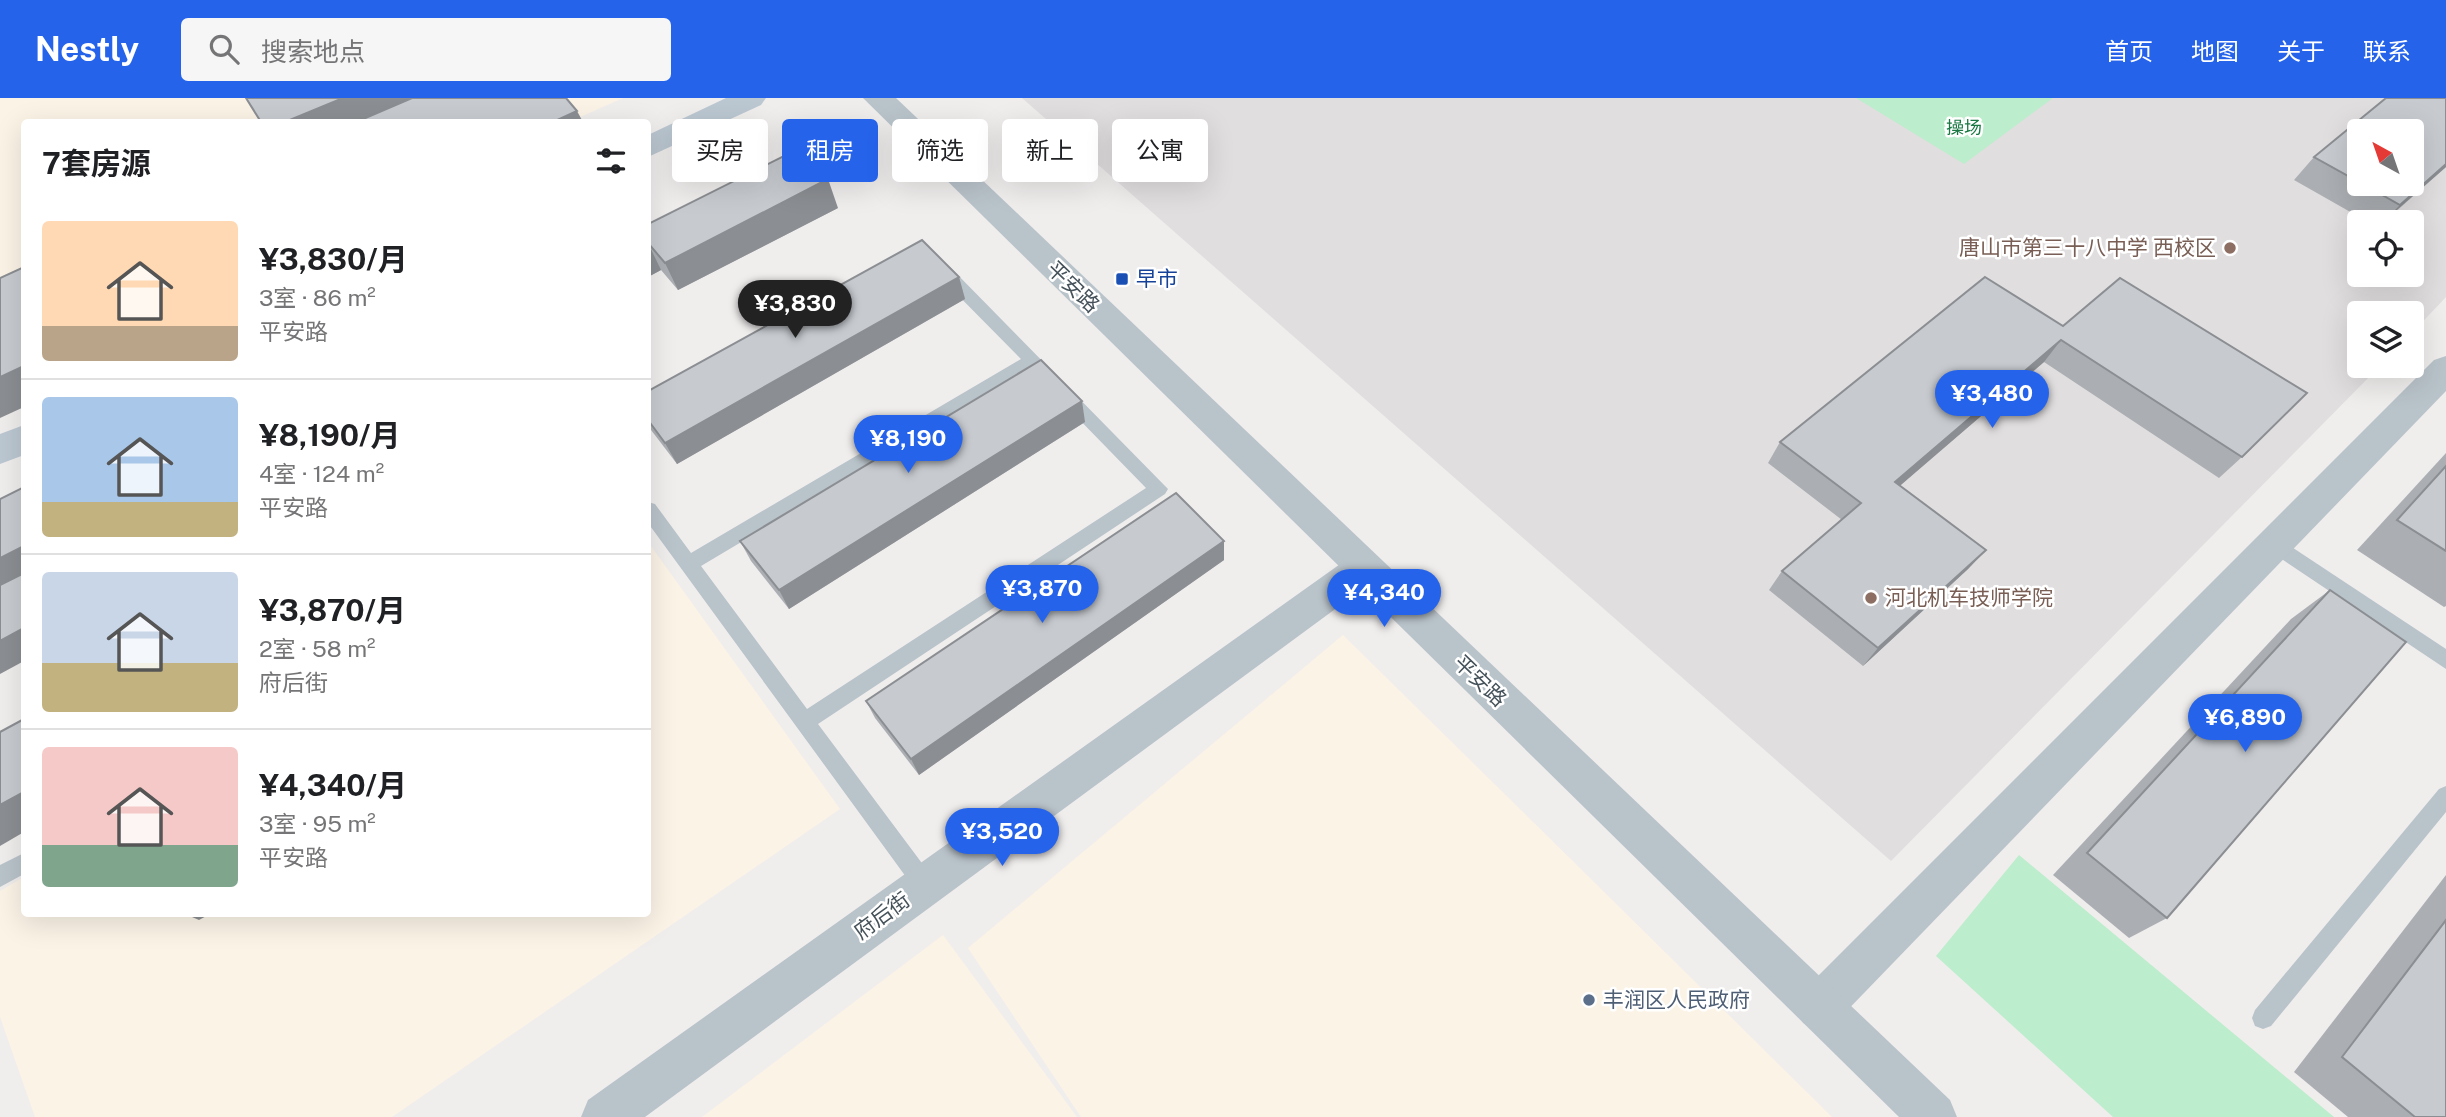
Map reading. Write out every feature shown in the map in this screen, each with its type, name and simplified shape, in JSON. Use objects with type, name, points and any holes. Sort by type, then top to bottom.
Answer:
[{"type":"main road","points":[[651,145],[751,98]]},
{"type":"main road","points":[[0,450],[21,440]]},
{"type":"street","name":"平安路","points":[[878,98],[1933,1117]]},
{"type":"street","points":[[1819,1007],[2446,369]]},
{"type":"street","name":"府后街","points":[[605,1117],[1363,568]]},
{"type":"lane","points":[[804,722],[1159,489],[930,256]]},
{"type":"lane","points":[[688,564],[1032,361]]},
{"type":"lane","points":[[651,513],[925,885]]},
{"type":"lane","points":[[2275,544],[2446,660]]},
{"type":"lane","points":[[2263,1018],[2446,796]]},
{"type":"lane","points":[[0,877],[21,865]]},
{"type":"shaded area","points":[[0,98],[623,98],[576,119],[21,119],[21,369],[0,379]]},
{"type":"shaded area","name":"河北机车技师学院","points":[[1022,98],[2446,98],[2446,297],[2424,320],[2424,301],[2347,301],[2347,378],[2368,378],[1891,861],[1118,182],[1208,182],[1208,119],[1112,119],[1112,177],[1098,165],[1098,119],[1046,119]]},
{"type":"shaded area","points":[[651,546],[840,809],[392,1117],[35,1117],[0,1017],[0,891],[21,879],[21,917],[651,917]]},
{"type":"shaded area","points":[[1343,635],[1832,1117],[1081,1117],[968,948]]},
{"type":"shaded area","points":[[943,935],[1077,1117],[702,1117]]},
{"type":"green space","name":"操场","points":[[1856,98],[2053,98],[1964,164]]},
{"type":"green space","points":[[2019,855],[2334,1117],[2113,1117],[1936,956]]},
{"type":"building","points":[[246,98],[343,98],[292,119],[259,119]]},
{"type":"building","points":[[412,98],[566,98],[577,111],[560,119],[363,119]]},
{"type":"building","points":[[2386,98],[2446,98],[2446,164],[2424,184],[2424,119],[2360,119]]},
{"type":"building","points":[[2347,130],[2347,175],[2314,157]]},
{"type":"building","points":[[782,157],[782,182],[822,182],[665,263],[651,247],[651,222],[732,182],[768,182],[768,164]]},
{"type":"building","points":[[2384,196],[2410,196],[2400,205]]},
{"type":"building","points":[[922,240],[959,277],[665,443],[651,424],[651,389]]},
{"type":"building","points":[[21,268],[21,367],[0,377],[0,278]]},
{"type":"building","points":[[1985,277],[2063,326],[2120,278],[2307,393],[2242,457],[2061,340],[1895,482],[1986,550],[1878,648],[1782,571],[1861,503],[1780,442]]},
{"type":"building","points":[[1041,360],[1082,401],[779,590],[740,541]]},
{"type":"building","points":[[2446,466],[2446,551],[2397,520]]},
{"type":"building","points":[[21,488],[21,548],[0,558],[0,499]]},
{"type":"building","points":[[1176,493],[1224,541],[911,759],[866,701]]},
{"type":"building","points":[[21,574],[21,630],[0,641],[0,585]]},
{"type":"building","points":[[2330,590],[2406,642],[2167,918],[2087,853]]},
{"type":"building","points":[[21,721],[21,794],[0,805],[0,732]]},
{"type":"building","points":[[2446,920],[2446,1117],[2415,1117],[2342,1057]]},
{"type":"place","name":"唐山市第三十八中学 西校区","points":[[2230,248]]},
{"type":"place","name":"早市","points":[[1122,279]]},
{"type":"place","name":"河北机车技师学院","points":[[1871,598]]},
{"type":"place","name":"丰润区人民政府","points":[[1589,1000]]}]
